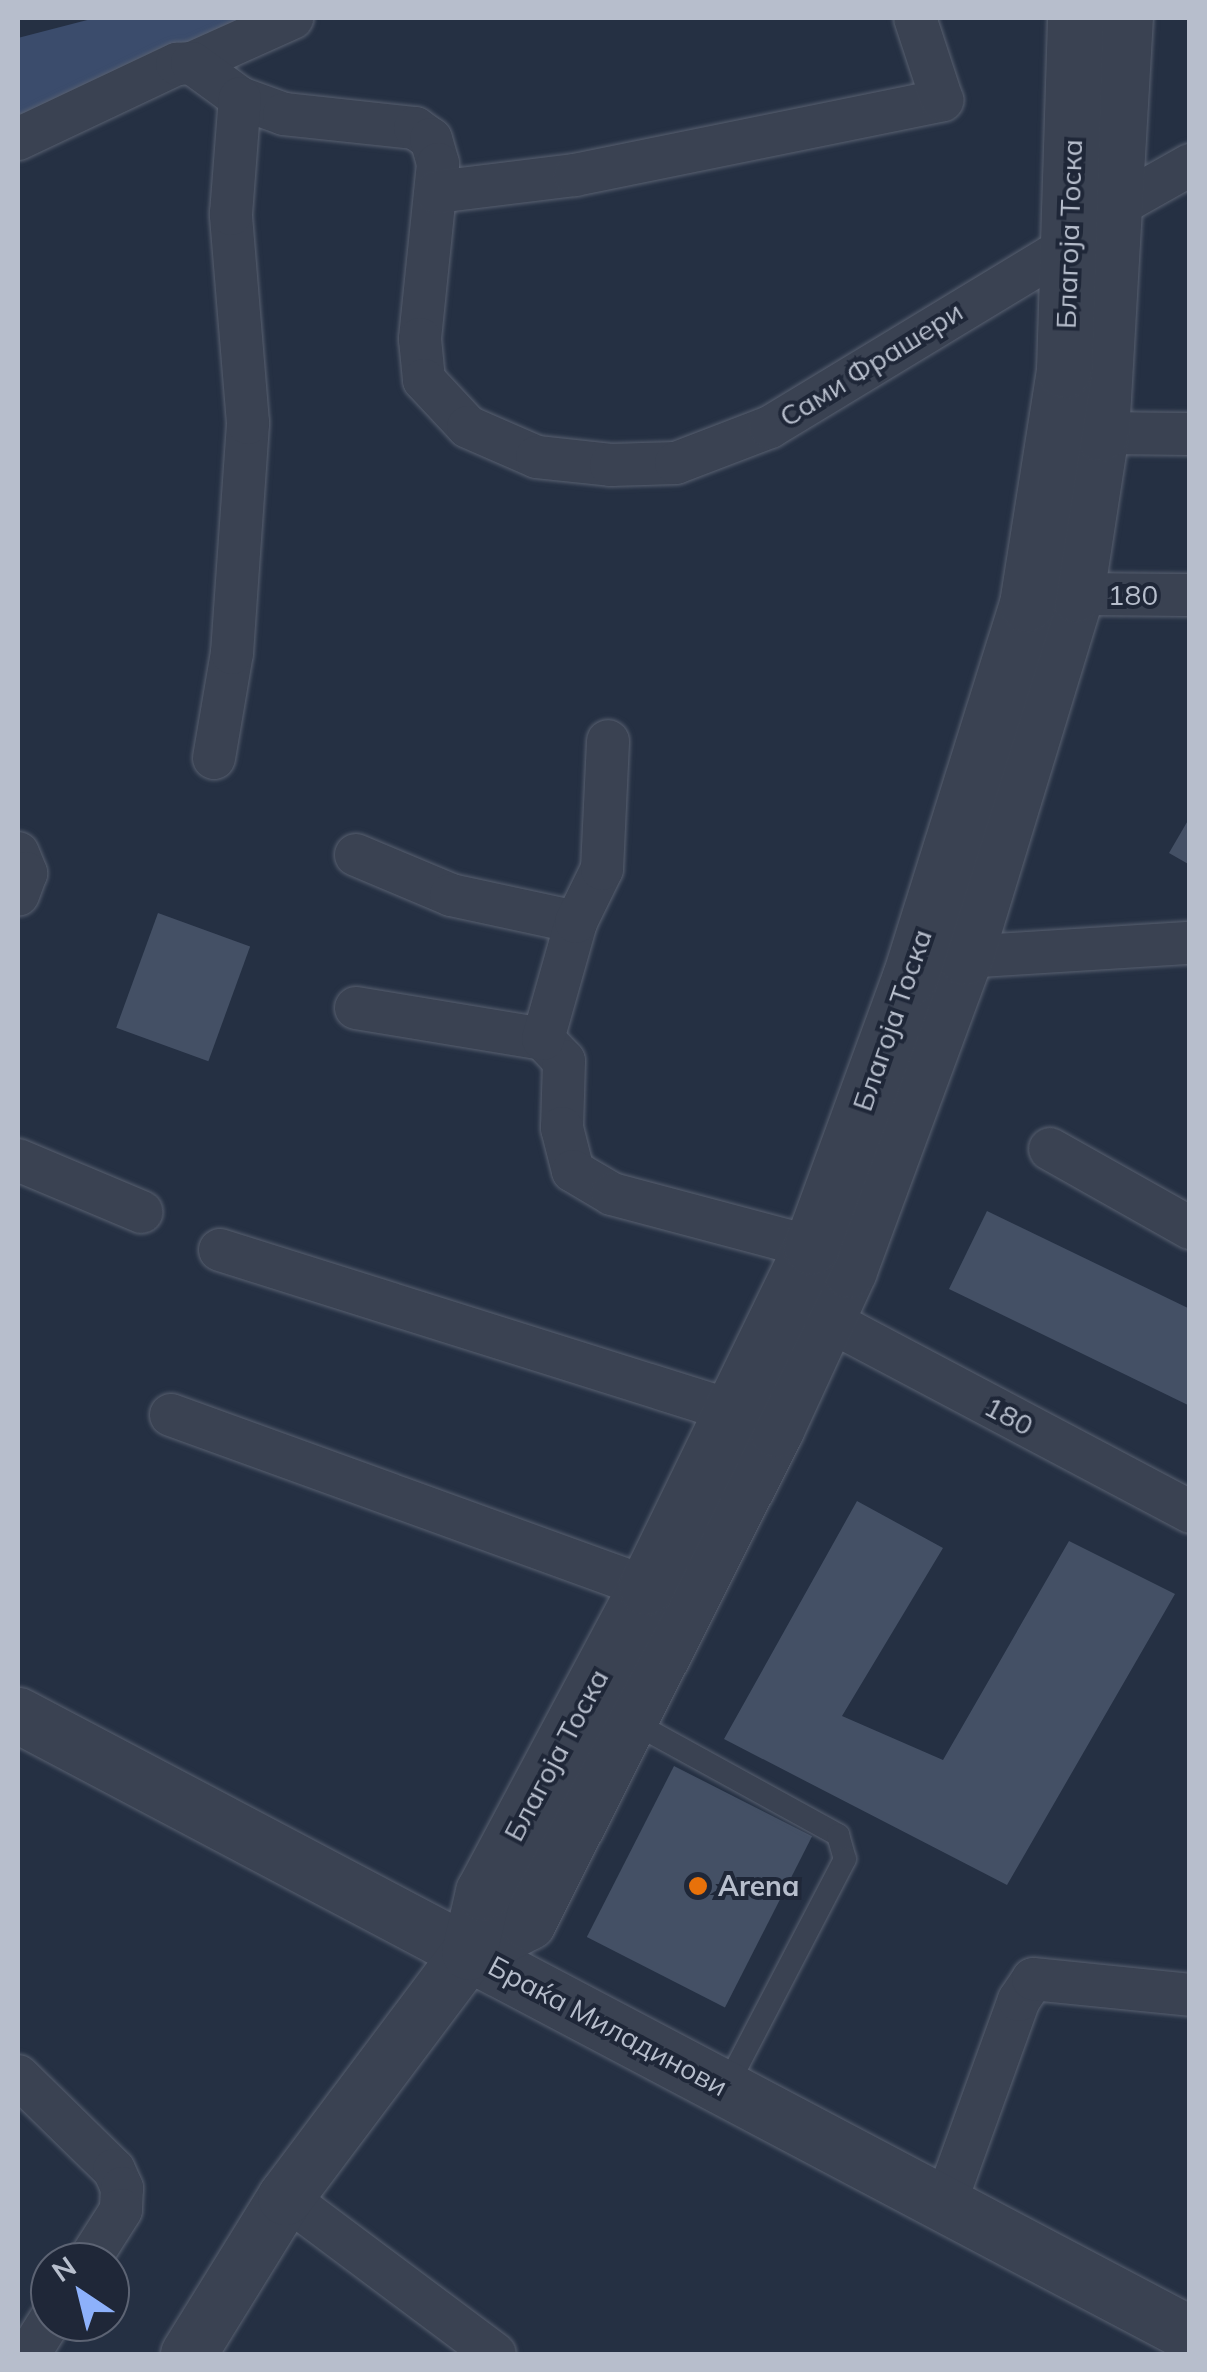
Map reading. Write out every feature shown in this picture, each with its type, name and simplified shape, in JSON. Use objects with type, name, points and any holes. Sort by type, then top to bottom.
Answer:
[{"type":"street","points":[[18,140],[177,64],[192,63],[292,18]]},
{"type":"street","points":[[436,192],[575,175],[942,100],[914,18]]},
{"type":"street","name":"Благоја Тоска","points":[[188,2354],[286,2197],[469,1952],[483,1892],[646,1587],[810,1248],[910,977],[1027,604],[1064,370],[1075,18]]},
{"type":"street","name":"Благоја Тоска","points":[[469,1952],[528,1922],[626,1718],[828,1320],[965,957],[1076,594],[1101,433],[1125,18]]},
{"type":"street","name":"Сами Фрашери","points":[[192,63],[240,98],[284,114],[415,128],[431,140],[436,192],[420,340],[424,380],[468,427],[536,457],[612,464],[676,463],[770,427],[1070,245]]},
{"type":"street","points":[[214,758],[232,654],[248,424],[230,214],[240,98]]},
{"type":"street","name":"Благоја Тоска","points":[[1112,209],[1190,165]]},
{"type":"street","points":[[1101,433],[1190,434]]},
{"type":"street","name":"180","points":[[1076,594],[1190,595]]},
{"type":"street","points":[[543,1039],[576,922],[602,870],[608,742]]},
{"type":"street","points":[[18,853],[26,874],[18,895]]},
{"type":"street","points":[[356,855],[451,895],[576,922]]},
{"type":"street","points":[[965,957],[1190,943]]},
{"type":"street","points":[[356,1008],[543,1039],[564,1061],[562,1128],[572,1171],[612,1194],[810,1248]]},
{"type":"street","points":[[1050,1149],[1190,1228]]},
{"type":"street","points":[[18,1160],[142,1212]]},
{"type":"street","points":[[220,1250],[732,1411]]},
{"type":"street","name":"180","points":[[828,1320],[1190,1512]]},
{"type":"street","points":[[171,1415],[646,1587]]},
{"type":"street","name":"Браќа Миладинови","points":[[20,1723],[469,1952],[1190,2334]]},
{"type":"street","points":[[944,2207],[1019,2000],[1033,1979],[1190,1995]]},
{"type":"street","points":[[18,2076],[114,2170],[122,2188],[121,2210],[101,2242]]},
{"type":"street","points":[[286,2197],[495,2354]]},
{"type":"lane","points":[[626,1718],[838,1835],[845,1858],[726,2088]]},
{"type":"building","points":[[1190,817],[1190,865],[1169,853]]},
{"type":"building","points":[[158,913],[250,947],[208,1061],[116,1028]]},
{"type":"building","points":[[987,1211],[1190,1309],[1190,1406],[949,1289]]},
{"type":"building","points":[[857,1501],[943,1548],[842,1716],[943,1760],[1069,1541],[1175,1594],[1007,1885],[724,1739]]},
{"type":"building","name":"Arena","points":[[674,1766],[812,1836],[725,2007],[587,1937]]},
{"type":"waterway","points":[[18,76],[242,18]]},
{"type":"place","name":"Arena","points":[[698,1886]]}]
